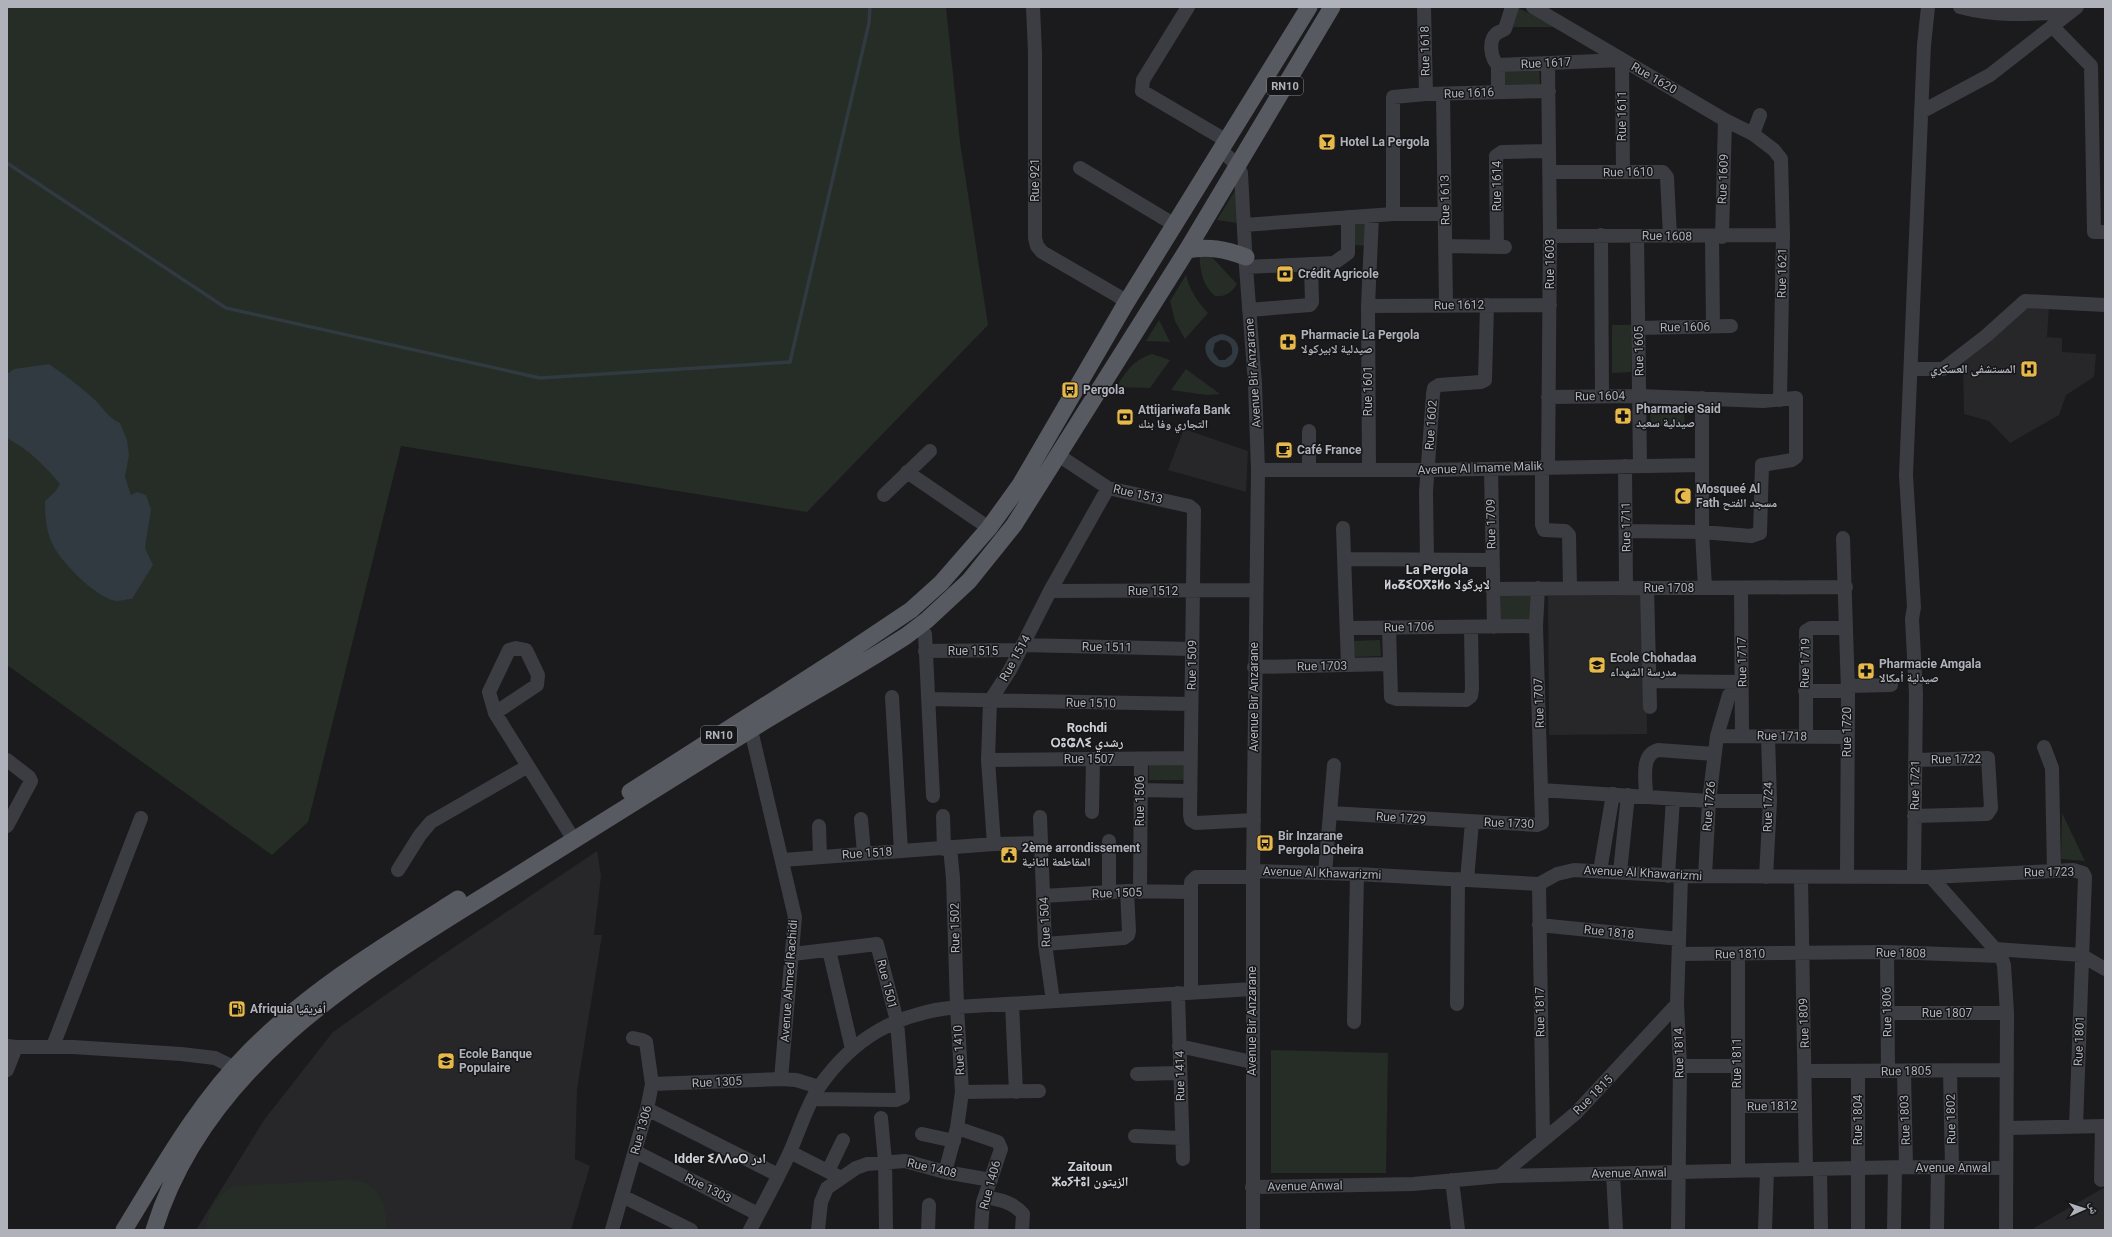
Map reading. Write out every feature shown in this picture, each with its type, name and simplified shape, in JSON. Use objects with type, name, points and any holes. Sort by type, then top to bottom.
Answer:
[{"type":"main road","name":"RN10","points":[[124,1230],[188,1127],[239,1073],[272,1048],[300,1022],[371,968],[911,610],[941,583],[989,528],[1020,485],[1126,303],[1204,176],[1225,146],[1309,7]]},
{"type":"main road","name":"RN10","points":[[571,835],[873,657],[927,620],[969,581],[1014,525],[1058,456],[1187,250],[1332,7]]},
{"type":"main road","points":[[1187,250],[1213,248],[1227,250],[1246,262]]},
{"type":"main road","name":"RN10","points":[[154,1230],[175,1175],[191,1145],[239,1073]]},
{"type":"street","name":"Rue 921","points":[[1033,7],[1035,52],[1035,238],[1037,246],[1042,252],[1126,303]]},
{"type":"street","points":[[1188,7],[1143,80],[1142,91],[1225,146],[1237,165]]},
{"type":"street","name":"Rue 1618","points":[[1424,7],[1426,94]]},
{"type":"street","points":[[1498,92],[1498,65],[1493,58],[1493,39],[1497,33],[1505,29],[1512,7]]},
{"type":"street","name":"Rue 1620","points":[[1533,7],[1725,120],[1753,134],[1774,150]]},
{"type":"street","name":"Rue 1721","points":[[1914,876],[1916,694],[1912,619],[1914,607],[1906,475],[1924,45],[1928,7]]},
{"type":"street","points":[[1960,7],[1975,11],[2015,15],[2073,10]]},
{"type":"street","points":[[1922,112],[1990,75],[2073,10]]},
{"type":"street","points":[[2052,26],[2091,66],[2094,232],[2105,232]]},
{"type":"street","name":"Rue 1617","points":[[1498,65],[1622,60]]},
{"type":"street","name":"Rue 1611","points":[[1622,60],[1623,172]]},
{"type":"street","name":"Rue 1603","points":[[1548,62],[1550,151],[1550,305],[1548,397],[1542,524],[1544,530],[1565,531],[1569,535],[1570,587]]},
{"type":"street","name":"Rue 1616","points":[[1393,214],[1392,100],[1397,96],[1548,91]]},
{"type":"street","name":"Rue 1613","points":[[1443,94],[1446,305]]},
{"type":"street","points":[[1753,134],[1760,115]]},
{"type":"street","name":"Rue 1609","points":[[1713,326],[1725,120]]},
{"type":"street","name":"Rue 1621","points":[[1774,150],[1781,159],[1782,166],[1783,235],[1780,400]]},
{"type":"street","name":"Rue 1614","points":[[1445,246],[1501,246],[1496,156],[1502,152],[1550,151]]},
{"type":"street","name":"Avenue Bir Anzarane","points":[[1237,165],[1241,173],[1255,384],[1258,470],[1254,667],[1252,989],[1252,1186],[1254,1230]]},
{"type":"street","points":[[1080,168],[1175,225]]},
{"type":"street","name":"Rue 1610","points":[[1550,172],[1658,171],[1666,173],[1670,236]]},
{"type":"street","points":[[1244,225],[1393,214],[1445,214]]},
{"type":"street","name":"Rue 1601","points":[[1369,470],[1368,306],[1372,216]]},
{"type":"street","points":[[1348,217],[1348,253]]},
{"type":"street","points":[[1602,235],[1602,396]]},
{"type":"street","name":"Rue 1608","points":[[1550,236],[1602,235],[1717,237],[1783,235]]},
{"type":"street","name":"Rue 1605","points":[[1637,236],[1640,466]]},
{"type":"street","points":[[1246,262],[1311,264],[1334,263],[1348,253],[1370,252]]},
{"type":"street","points":[[1249,310],[1310,305],[1312,302],[1311,264]]},
{"type":"street","points":[[1911,369],[1944,369],[1986,336],[2025,301],[2105,305]]},
{"type":"street","name":"Rue 1602","points":[[1428,470],[1434,388],[1448,384],[1481,382],[1485,380],[1487,305]]},
{"type":"street","name":"Rue 1612","points":[[1368,306],[1550,305]]},
{"type":"street","name":"Rue 1606","points":[[1638,328],[1731,326]]},
{"type":"street","name":"Rue 1604","points":[[1548,397],[1640,396],[1780,400],[1796,398],[1796,457],[1792,460],[1762,465],[1760,533],[1751,536],[1702,532]]},
{"type":"street","points":[[1702,398],[1702,532],[1705,588]]},
{"type":"street","points":[[1309,432],[1309,469]]},
{"type":"street","points":[[884,494],[930,451]]},
{"type":"street","name":"Rue 1513","points":[[1058,456],[1108,488],[1189,506],[1194,510],[1194,516]]},
{"type":"street","name":"Avenue Al Imame Malik","points":[[1258,470],[1428,470],[1702,465]]},
{"type":"street","name":"Rue 1711","points":[[1625,466],[1626,588]]},
{"type":"street","name":"Rue 1709","points":[[1491,469],[1492,589],[1494,627]]},
{"type":"street","points":[[1427,560],[1428,470]]},
{"type":"street","points":[[907,472],[989,528]]},
{"type":"street","name":"Rue 1514","points":[[994,844],[988,760],[990,701],[1021,648],[1050,591],[1108,488]]},
{"type":"street","name":"Rue 1509","points":[[1194,516],[1190,815],[1191,820],[1196,823],[1254,820]]},
{"type":"street","points":[[1343,528],[1348,665]]},
{"type":"street","points":[[1626,531],[1702,532]]},
{"type":"street","name":"Rue 1720","points":[[1843,538],[1846,587],[1848,688],[1847,876]]},
{"type":"street","points":[[1345,560],[1492,560]]},
{"type":"street","name":"Rue 1708","points":[[1492,589],[1570,587],[1846,587]]},
{"type":"street","name":"Rue 1707","points":[[1538,588],[1536,626],[1542,819]]},
{"type":"street","points":[[1647,588],[1650,707]]},
{"type":"street","name":"Rue 1717","points":[[1740,588],[1742,736]]},
{"type":"street","name":"Rue 1512","points":[[1050,591],[1256,590]]},
{"type":"street","name":"Rue 1706","points":[[1347,628],[1536,626]]},
{"type":"street","points":[[1389,628],[1390,693],[1393,699],[1466,700],[1471,696],[1472,689],[1471,627]]},
{"type":"street","name":"Rue 1719","points":[[1806,736],[1806,630],[1811,628],[1846,628]]},
{"type":"street","points":[[925,634],[933,796]]},
{"type":"street","name":"Rue 1511","points":[[1021,648],[1192,649]]},
{"type":"street","name":"Rue 1515","points":[[925,651],[1021,648]]},
{"type":"street","name":"Rue 1703","points":[[1254,667],[1390,664]]},
{"type":"street","points":[[1650,681],[1742,684]]},
{"type":"street","name":"Rue 1726","points":[[1705,876],[1709,801],[1717,736],[1729,695],[1742,684]]},
{"type":"street","points":[[1805,691],[1891,685]]},
{"type":"street","points":[[892,696],[902,851]]},
{"type":"street","name":"Rue 1510","points":[[928,699],[1191,704]]},
{"type":"street","points":[[495,713],[571,835]]},
{"type":"street","name":"Avenue Ahmed Rachidi","points":[[751,730],[783,860],[795,917],[781,1079]]},
{"type":"street","name":"Rue 1718","points":[[1717,736],[1847,737]]},
{"type":"street","name":"Rue 1724","points":[[1766,877],[1770,801],[1768,736]]},
{"type":"street","points":[[2044,747],[2052,768],[2054,871]]},
{"type":"street","points":[[1646,796],[1646,764],[1647,757],[1651,752],[1658,750],[1715,754]]},
{"type":"street","name":"Rue 1507","points":[[988,760],[1191,758]]},
{"type":"street","name":"Rue 1722","points":[[1914,816],[1987,814],[1991,808],[1988,758],[1915,760]]},
{"type":"street","points":[[1092,812],[1093,759]]},
{"type":"street","name":"Rue 1506","points":[[1045,944],[1124,938],[1128,935],[1134,892],[1141,759]]},
{"type":"street","points":[[7,760],[30,776],[30,781],[7,826]]},
{"type":"street","points":[[1325,873],[1334,764]]},
{"type":"street","points":[[398,870],[420,835],[431,822],[528,766]]},
{"type":"street","points":[[1140,790],[1190,791]]},
{"type":"street","points":[[1541,790],[1709,801],[1770,801]]},
{"type":"street","points":[[1600,871],[1613,794]]},
{"type":"street","points":[[1620,872],[1628,795]]},
{"type":"street","points":[[1673,799],[1674,876]]},
{"type":"street","name":"Rue 1729","points":[[1331,813],[1472,822]]},
{"type":"street","name":"Rue 1502","points":[[943,816],[953,878],[957,1007]]},
{"type":"street","name":"Rue 1504","points":[[1040,817],[1045,944],[1053,1000]]},
{"type":"street","points":[[53,1046],[142,818]]},
{"type":"street","points":[[861,819],[864,853]]},
{"type":"street","name":"Rue 1730","points":[[1472,822],[1537,825],[1542,823],[1542,819]]},
{"type":"street","points":[[1457,1004],[1463,879],[1472,822]]},
{"type":"street","points":[[819,826],[820,857]]},
{"type":"street","points":[[1109,841],[1109,892]]},
{"type":"street","points":[[947,848],[994,844],[1041,843]]},
{"type":"street","name":"Rue 1518","points":[[783,860],[947,848]]},
{"type":"street","name":"Avenue Al Khawarizmi","points":[[1253,874],[1357,874],[1539,884],[1557,874],[1574,870],[1674,876],[1931,877]]},
{"type":"street","name":"Rue 1723","points":[[1931,877],[2081,871],[2085,877],[2081,955]]},
{"type":"street","points":[[1185,992],[1191,882],[1196,877],[1253,874]]},
{"type":"street","points":[[1354,1022],[1357,874]]},
{"type":"street","name":"Rue 1814","points":[[1674,876],[1679,939],[1677,1004],[1680,1066],[1678,1230]]},
{"type":"street","name":"Rue 1809","points":[[1801,877],[1806,1071],[1806,1169]]},
{"type":"street","points":[[1931,877],[1998,952],[2004,965],[2007,1013],[2006,1230]]},
{"type":"street","name":"Rue 1817","points":[[1539,884],[1543,1140]]},
{"type":"street","name":"Rue 1505","points":[[1043,896],[1109,892],[1191,892]]},
{"type":"street","name":"Rue 1818","points":[[1539,925],[1679,939]]},
{"type":"street","name":"Rue 1501","points":[[816,1093],[896,1100],[903,1097],[897,1021],[878,946],[876,943],[829,950]]},
{"type":"street","points":[[793,954],[829,950],[852,1049]]},
{"type":"street","name":"Rue 1808","points":[[1802,952],[1998,952],[2081,955]]},
{"type":"street","name":"Rue 1810","points":[[1679,954],[1802,952]]},
{"type":"street","name":"Rue 1806","points":[[1887,952],[1888,1071]]},
{"type":"street","name":"Rue 1811","points":[[1738,954],[1738,1171]]},
{"type":"street","points":[[2081,955],[2105,969]]},
{"type":"street","name":"Rue 1801","points":[[2076,1126],[2081,955]]},
{"type":"street","points":[[750,1230],[790,1152],[816,1093],[852,1049],[897,1021],[916,1014],[957,1007],[1252,989]]},
{"type":"street","name":"Rue 1414","points":[[1182,1159],[1179,1046],[1185,992]]},
{"type":"street","points":[[1012,1004],[1016,1092]]},
{"type":"street","name":"Rue 1815","points":[[1500,1176],[1582,1107],[1677,1004]]},
{"type":"street","name":"Rue 1410","points":[[945,1172],[955,1134],[962,1092],[957,1007]]},
{"type":"street","name":"Rue 1807","points":[[1887,1013],[2007,1013]]},
{"type":"street","points":[[64,1021],[73,1047]]},
{"type":"street","name":"Rue 1306","points":[[612,1230],[636,1152],[652,1084],[646,1042],[632,1038]]},
{"type":"street","points":[[7,1070],[11,1046],[53,1046],[181,1054],[215,1058],[239,1073]]},
{"type":"street","points":[[1179,1046],[1252,1062]]},
{"type":"street","points":[[1680,1066],[1737,1066]]},
{"type":"street","name":"Rue 1805","points":[[1806,1071],[1904,1072],[2007,1070]]},
{"type":"street","name":"Rue 1802","points":[[1937,1230],[1945,1167],[1950,1071]]},
{"type":"street","points":[[1138,1074],[1179,1072]]},
{"type":"street","name":"Rue 1804","points":[[1858,1072],[1858,1230]]},
{"type":"street","name":"Rue 1803","points":[[1894,1230],[1901,1168],[1904,1072]]},
{"type":"street","points":[[781,1079],[796,1080],[816,1093]]},
{"type":"street","name":"Rue 1305","points":[[652,1084],[781,1079]]},
{"type":"street","points":[[962,1092],[1039,1091]]},
{"type":"street","name":"Rue 1812","points":[[1738,1106],[1805,1106]]},
{"type":"street","points":[[647,1109],[778,1175]]},
{"type":"street","points":[[881,1118],[885,1161],[886,1230]]},
{"type":"street","points":[[2007,1128],[2104,1126],[2101,1180]]},
{"type":"street","points":[[922,1134],[955,1134]]},
{"type":"street","name":"Rue 1406","points":[[955,1134],[998,1142],[1001,1149],[985,1197],[981,1230]]},
{"type":"street","points":[[1135,1136],[1181,1138]]},
{"type":"street","points":[[828,1171],[843,1140]]},
{"type":"street","name":"Rue 1303","points":[[636,1152],[758,1214]]},
{"type":"street","points":[[790,1152],[841,1178]]},
{"type":"street","name":"Rue 1408","points":[[818,1230],[823,1194],[830,1184],[862,1165],[885,1161],[913,1163],[945,1172],[991,1180]]},
{"type":"street","name":"Avenue Anwal","points":[[1252,1186],[1413,1184],[1500,1176],[1806,1169],[1945,1167],[2006,1168]]},
{"type":"street","points":[[1820,1169],[1821,1230]]},
{"type":"street","points":[[1765,1230],[1767,1170]]},
{"type":"street","points":[[1613,1174],[1616,1230]]},
{"type":"street","points":[[1452,1180],[1458,1230]]},
{"type":"street","points":[[622,1196],[691,1230]]},
{"type":"street","points":[[985,1197],[1005,1201],[1017,1206],[1023,1214],[1022,1230]]},
{"type":"street","points":[[928,1204],[928,1230]]},
{"type":"shaded area","points":[[7,7],[946,7],[960,142],[988,325],[807,512],[401,446],[308,822],[272,855],[7,665]]},
{"type":"shaded area","points":[[1518,8],[1561,27],[1513,27]]},
{"type":"shaded area","points":[[1539,68],[1540,85],[1503,86],[1502,69]]},
{"type":"shaded area","points":[[1245,174],[1245,224],[1217,220]]},
{"type":"shaded area","points":[[1355,224],[1369,224],[1368,246],[1354,245]]},
{"type":"shaded area","points":[[1199,250],[1207,252],[1237,284],[1228,294],[1215,296],[1210,291],[1202,275]]},
{"type":"shaded area","points":[[1186,275],[1194,296],[1208,313],[1185,339],[1175,321],[1170,301]]},
{"type":"shaded area","name":"المستشفى العسكري","points":[[2027,305],[2049,306],[2047,337],[2062,338],[2062,352],[2096,354],[2094,377],[2066,395],[2059,415],[2010,443],[1989,421],[1964,414],[1963,361]]},
{"type":"shaded area","points":[[1159,320],[1170,342],[1146,341]]},
{"type":"shaded area","points":[[1612,325],[1631,325],[1631,372],[1612,373]]},
{"type":"shaded area","points":[[1222,334],[1236,341],[1238,352],[1231,365],[1224,367],[1216,365],[1210,360],[1206,353],[1206,345],[1211,338]],"holes":[[[1224,340],[1229,342],[1232,348],[1232,354],[1225,360],[1219,360],[1213,352],[1215,343]]]},
{"type":"shaded area","points":[[1152,354],[1170,360],[1150,388],[1116,387],[1127,371],[1135,363],[1145,356]]},
{"type":"shaded area","points":[[49,364],[84,390],[110,416],[120,423],[127,440],[129,455],[125,477],[131,495],[137,492],[146,495],[151,509],[145,548],[153,565],[132,599],[116,601],[98,593],[88,586],[61,558],[49,536],[45,506],[45,501],[55,492],[60,484],[36,458],[7,438],[7,374],[14,369]]},
{"type":"shaded area","points":[[1186,369],[1220,394],[1207,395],[1171,390]]},
{"type":"shaded area","points":[[1684,411],[1685,426],[1651,426],[1650,412]]},
{"type":"shaded area","points":[[1184,429],[1248,451],[1246,492],[1168,470]]},
{"type":"shaded area","points":[[1501,593],[1532,594],[1531,621],[1500,620]]},
{"type":"shaded area","name":"Ecole Chohadaa مدرسة الشهداء","points":[[1646,595],[1647,734],[1549,735],[1548,596]]},
{"type":"shaded area","points":[[1380,640],[1381,656],[1353,657],[1352,641]]},
{"type":"shaded area","points":[[1149,762],[1187,762],[1186,780],[1149,780]]},
{"type":"shaded area","points":[[2062,813],[2085,861],[2061,859]]},
{"type":"shaded area","name":"Ecole Banque Populaire","points":[[597,851],[601,876],[594,935],[602,935],[577,1089],[575,1159],[590,1166],[571,1230],[196,1230],[264,1120],[333,1032],[438,958]]},
{"type":"shaded area","points":[[1271,1050],[1388,1053],[1386,1173],[1271,1173]]},
{"type":"shaded area","points":[[347,1180],[368,1184],[379,1195],[384,1206],[386,1230],[207,1230],[210,1211],[217,1199],[232,1186]]},
{"type":"shaded area","points":[[2105,1187],[2105,1230],[2034,1230],[2034,1228]]},
{"type":"waterway","points":[[7,163],[226,308],[540,378],[790,362],[869,23],[870,7]]},
{"type":"place","name":"Hotel La Pergola","points":[[1327,142]]},
{"type":"place","name":"Crédit Agricole","points":[[1285,274]]},
{"type":"place","name":"Pharmacie La Pergola صيدلية لابيركولا","points":[[1288,342]]},
{"type":"place","name":"المستشفى العسكري","points":[[2029,369]]},
{"type":"place","name":"Pergola","points":[[1070,390]]},
{"type":"place","name":"Pharmacie Said صيدلية سعيد","points":[[1623,416]]},
{"type":"place","name":"Attijariwafa Bank التجاري وفا بنك","points":[[1125,417]]},
{"type":"place","name":"Café France","points":[[1284,450]]},
{"type":"place","name":"Mosqueé Al Fath مسجد الفتح","points":[[1683,496]]},
{"type":"place","name":"Ecole Chohadaa مدرسة الشهداء","points":[[1597,665]]},
{"type":"place","name":"Pharmacie Amgala صيدلية أمكالا","points":[[1866,671]]},
{"type":"place","name":"Bir Inzarane Pergola Dcheira","points":[[1265,843]]},
{"type":"place","name":"2ème arrondissement المقاطعة الثانية","points":[[1009,855]]},
{"type":"place","name":"Afriquia أفريقيا","points":[[237,1009]]},
{"type":"place","name":"Ecole Banque Populaire","points":[[446,1061]]},
{"type":"district","name":"La Pergola ⵍⴰⵒⵉⵔⴳⵓⵍⴰ لاپرگولا","points":[[1437,576]]},
{"type":"district","name":"Rochdi ⵔⵓⵛⴷⵉ رشدي","points":[[1087,734]]},
{"type":"district","name":"Idder ⵉⴷⴷⴰⵔ ادر","points":[[720,1158]]},
{"type":"district","name":"Zaitoun ⵣⴰⵢⵜⵓⵏ الزيتون","points":[[1090,1174]]}]
